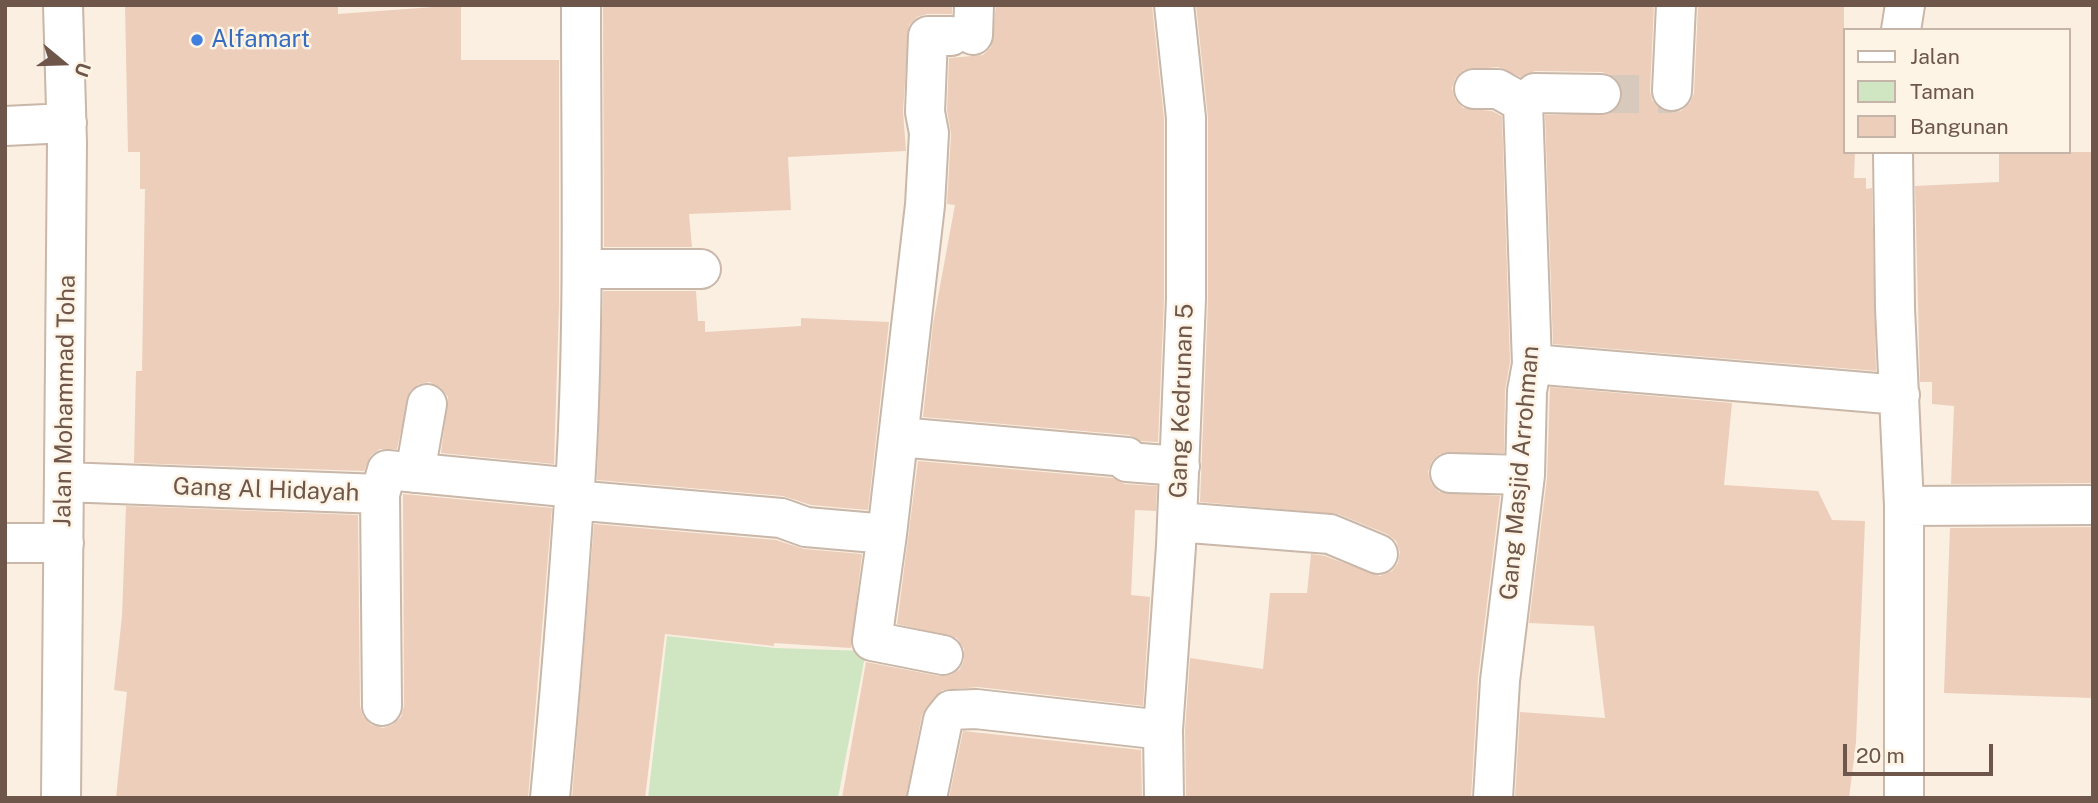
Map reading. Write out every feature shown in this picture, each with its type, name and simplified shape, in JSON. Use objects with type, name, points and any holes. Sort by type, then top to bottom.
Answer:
[{"type":"street","name":"Jalan Mohammad Toha","points":[[61,798],[67,123],[64,5]]},
{"type":"street","points":[[550,798],[568,610],[574,494],[582,269],[581,5]]},
{"type":"street","name":"Gang Kedrunan 5","points":[[1164,798],[1163,730],[1180,466],[1186,299],[1186,118],[1174,5]]},
{"type":"street","points":[[1672,92],[1676,5]]},
{"type":"street","points":[[1901,28],[1905,5]]},
{"type":"street","points":[[943,655],[872,641],[899,437],[925,205],[929,133],[925,112],[928,36],[966,25]]},
{"type":"street","points":[[1474,89],[1498,89],[1523,103],[1535,93],[1601,94]]},
{"type":"street","name":"Gang Masjid Arrohman","points":[[1493,798],[1500,681],[1525,475],[1527,391],[1532,364],[1523,103]]},
{"type":"street","points":[[5,126],[67,123]]},
{"type":"street","points":[[1893,154],[1895,308],[1904,506],[1904,798]]},
{"type":"street","points":[[582,269],[701,269]]},
{"type":"street","points":[[1532,364],[1900,395]]},
{"type":"street","points":[[415,473],[427,404]]},
{"type":"street","points":[[899,437],[1127,457],[1127,462],[1180,466]]},
{"type":"street","name":"Gang Al Hidayah","points":[[64,482],[380,494],[387,470],[781,518],[806,527],[887,534]]},
{"type":"street","points":[[1450,473],[1525,475]]},
{"type":"street","points":[[380,494],[382,706]]},
{"type":"street","points":[[1904,506],[2093,505]]},
{"type":"street","points":[[1177,522],[1330,534],[1378,554]]},
{"type":"street","points":[[5,543],[64,543]]},
{"type":"street","points":[[927,798],[943,720],[951,710],[976,709],[1163,730]]},
{"type":"green space","points":[[667,636],[775,648],[866,651],[838,798],[648,798]]},
{"type":"building","points":[[125,5],[338,5],[338,14],[461,5],[461,60],[559,60],[559,306],[554,464],[441,453],[448,397],[441,388],[430,382],[419,384],[410,391],[397,449],[380,449],[371,455],[364,471],[134,463],[136,371],[142,371],[145,189],[140,189],[140,152],[128,152]]},
{"type":"building","points":[[603,5],[952,5],[952,14],[927,14],[917,17],[909,25],[903,111],[906,151],[788,157],[791,210],[689,214],[692,247],[604,247]]},
{"type":"building","points":[[996,5],[1152,5],[1164,119],[1164,299],[1158,442],[1141,441],[1129,435],[923,417],[933,324],[955,205],[947,204],[951,134],[947,110],[949,58],[983,55],[991,47]]},
{"type":"building","points":[[1196,5],[1654,5],[1650,91],[1652,100],[1660,109],[1672,113],[1681,111],[1690,103],[1694,93],[1698,5],[1844,5],[1842,154],[1855,154],[1854,178],[1866,178],[1866,189],[1872,188],[1876,371],[1553,344],[1545,115],[1611,113],[1620,105],[1623,95],[1620,84],[1613,76],[1602,72],[1535,71],[1521,77],[1498,67],[1464,70],[1455,79],[1452,88],[1455,99],[1463,108],[1492,111],[1502,116],[1510,362],[1505,390],[1504,453],[1440,454],[1432,461],[1428,472],[1431,483],[1439,492],[1500,496],[1478,678],[1471,798],[1186,798],[1185,731],[1190,658],[1263,669],[1270,593],[1307,593],[1311,554],[1325,556],[1380,576],[1392,571],[1398,563],[1400,552],[1396,541],[1387,534],[1338,514],[1200,502],[1208,300],[1208,118]]},
{"type":"building","points":[[2093,152],[2093,483],[1951,484],[1954,406],[1932,404],[1932,382],[1920,382],[1915,186],[1999,182],[1999,154]]},
{"type":"building","points":[[603,291],[696,291],[698,321],[705,321],[705,332],[801,326],[801,318],[889,322],[868,510],[811,505],[783,496],[597,480]]},
{"type":"building","points":[[1550,387],[1732,403],[1724,485],[1818,491],[1832,520],[1865,521],[1856,742],[1849,798],[1515,798],[1520,712],[1605,718],[1594,626],[1529,623],[1547,478]]},
{"type":"building","points":[[918,461],[1113,478],[1125,484],[1157,486],[1156,511],[1135,510],[1131,595],[1150,597],[1143,706],[978,687],[942,690],[922,715],[906,798],[842,798],[866,662],[939,676],[951,675],[960,669],[964,660],[964,649],[957,638],[897,624]]},
{"type":"building","points":[[403,494],[552,508],[528,798],[116,798],[127,692],[114,690],[122,616],[126,506],[358,515],[360,706],[363,716],[371,725],[383,728],[392,725],[401,717],[404,706]]},
{"type":"building","points":[[594,524],[776,540],[804,549],[862,554],[851,648],[774,643],[774,646],[665,634],[645,798],[572,798]]},
{"type":"building","points":[[2093,527],[2093,698],[1944,693],[1950,528]]},
{"type":"building","points":[[963,731],[1141,750],[1142,798],[949,798]]},
{"type":"tunnel","points":[[1601,94],[1670,94],[1672,91]]},
{"type":"place","name":"Alfamart","points":[[197,40]]}]
